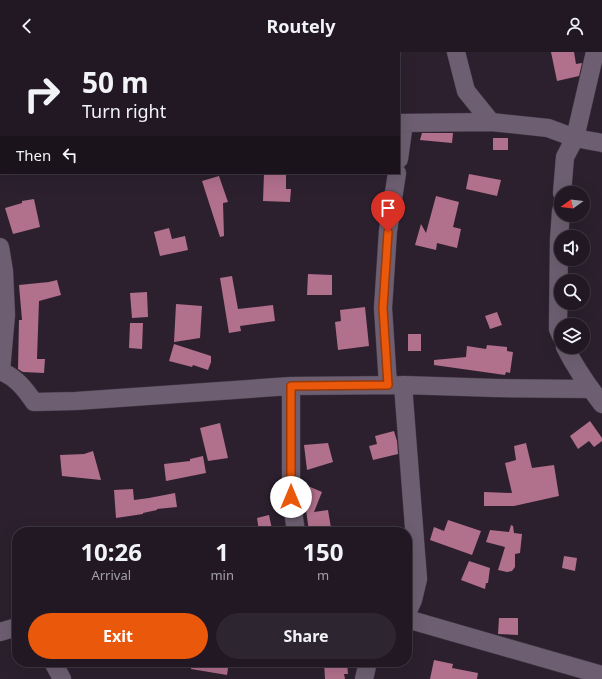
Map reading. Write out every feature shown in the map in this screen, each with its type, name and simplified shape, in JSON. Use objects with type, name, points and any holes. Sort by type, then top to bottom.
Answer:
[{"type":"street","points":[[456,52],[466,91],[491,122]]},
{"type":"street","points":[[563,186],[565,157],[575,138],[595,52]]},
{"type":"street","points":[[400,147],[402,123],[491,122],[548,128],[575,138],[602,143]]},
{"type":"street","points":[[397,174],[388,232],[383,308],[396,385],[418,579],[412,602]]},
{"type":"street","points":[[558,318],[560,222]]},
{"type":"street","points":[[0,247],[4,271],[6,315],[1,371],[12,377],[24,388],[34,402],[76,401],[291,386],[396,385],[590,389]]},
{"type":"street","points":[[568,354],[590,389],[602,404]]},
{"type":"street","points":[[291,386],[291,497],[295,527]]},
{"type":"street","points":[[412,620],[602,675]]},
{"type":"street","points":[[0,632],[12,628]]},
{"type":"street","points":[[56,667],[62,679]]},
{"type":"street","points":[[364,679],[367,667]]},
{"type":"building","points":[[551,52],[574,52],[576,64],[582,63],[579,76],[557,81]]},
{"type":"building","points":[[422,133],[453,133],[452,143],[420,140]]},
{"type":"building","points":[[493,138],[508,138],[508,150],[493,150]]},
{"type":"building","points":[[264,174],[286,174],[286,189],[291,189],[290,202],[263,201]]},
{"type":"building","points":[[469,174],[501,180],[497,196],[466,189]]},
{"type":"building","points":[[219,176],[228,202],[223,203],[224,236],[220,237],[202,181]]},
{"type":"building","points":[[436,196],[459,202],[453,227],[461,229],[457,248],[437,243],[436,250],[415,245],[421,224],[426,233]]},
{"type":"building","points":[[34,199],[40,227],[13,234],[5,208],[22,203],[22,201]]},
{"type":"building","points":[[169,228],[172,239],[185,236],[188,250],[160,256],[154,232]]},
{"type":"building","points":[[308,274],[332,275],[332,295],[307,295]]},
{"type":"building","points":[[232,276],[238,309],[273,305],[275,321],[240,326],[241,331],[229,333],[220,278]]},
{"type":"building","points":[[57,280],[61,295],[39,301],[37,359],[45,359],[44,373],[23,372],[18,369],[19,320],[22,320],[19,285]]},
{"type":"building","points":[[147,292],[148,317],[132,318],[130,293]]},
{"type":"building","points":[[176,304],[202,306],[200,338],[174,342]]},
{"type":"building","points":[[365,307],[369,346],[338,350],[335,322],[341,321],[340,310]]},
{"type":"building","points":[[497,312],[502,325],[490,329],[485,316]]},
{"type":"building","points":[[130,323],[143,323],[142,349],[129,348]]},
{"type":"building","points":[[408,334],[421,334],[421,351],[408,351]]},
{"type":"building","points":[[174,344],[211,356],[211,362],[208,370],[193,365],[192,367],[169,361]]},
{"type":"building","points":[[487,345],[507,347],[507,351],[513,352],[510,373],[506,372],[505,375],[434,365],[434,360],[466,357],[467,346],[486,349]]},
{"type":"building","points":[[590,421],[602,438],[602,441],[594,447],[589,441],[578,449],[570,436]]},
{"type":"building","points":[[220,423],[228,458],[208,461],[200,428]]},
{"type":"building","points":[[394,431],[397,441],[398,454],[373,460],[369,446],[377,444],[375,436]]},
{"type":"building","points":[[328,443],[333,462],[307,470],[304,445]]},
{"type":"building","points":[[526,443],[532,468],[554,465],[559,496],[514,506],[484,506],[484,492],[512,493],[505,463],[516,460],[514,446]]},
{"type":"building","points":[[93,451],[101,480],[62,476],[60,455],[84,454]]},
{"type":"building","points":[[203,456],[206,473],[166,481],[164,464],[190,461],[190,459]]},
{"type":"building","points":[[308,486],[322,492],[314,512],[328,510],[331,527],[308,527],[304,496]]},
{"type":"building","points":[[133,489],[134,500],[175,493],[177,507],[157,509],[143,514],[116,518],[114,490]]},
{"type":"building","points":[[269,515],[272,527],[258,527],[257,518]]},
{"type":"building","points":[[448,520],[481,531],[472,555],[430,540],[434,527],[444,531]]},
{"type":"building","points":[[511,525],[513,526],[514,533],[522,534],[520,553],[515,554],[515,567],[512,571],[507,572],[498,570],[505,547],[486,542],[490,530],[509,532]]},
{"type":"building","points":[[564,556],[577,558],[575,571],[562,568]]},
{"type":"building","points":[[469,561],[490,568],[488,583],[486,583],[485,589],[461,580]]},
{"type":"building","points":[[499,618],[518,618],[518,635],[498,634]]},
{"type":"building","points":[[434,660],[453,664],[452,668],[478,673],[477,679],[430,679]]},
{"type":"building","points":[[191,667],[228,667],[227,675],[191,669]]},
{"type":"building","points":[[324,667],[347,667],[348,674],[344,674],[345,679],[325,679]]},
{"type":"route","points":[[291,497],[291,386],[388,385],[383,308],[388,232]]}]
